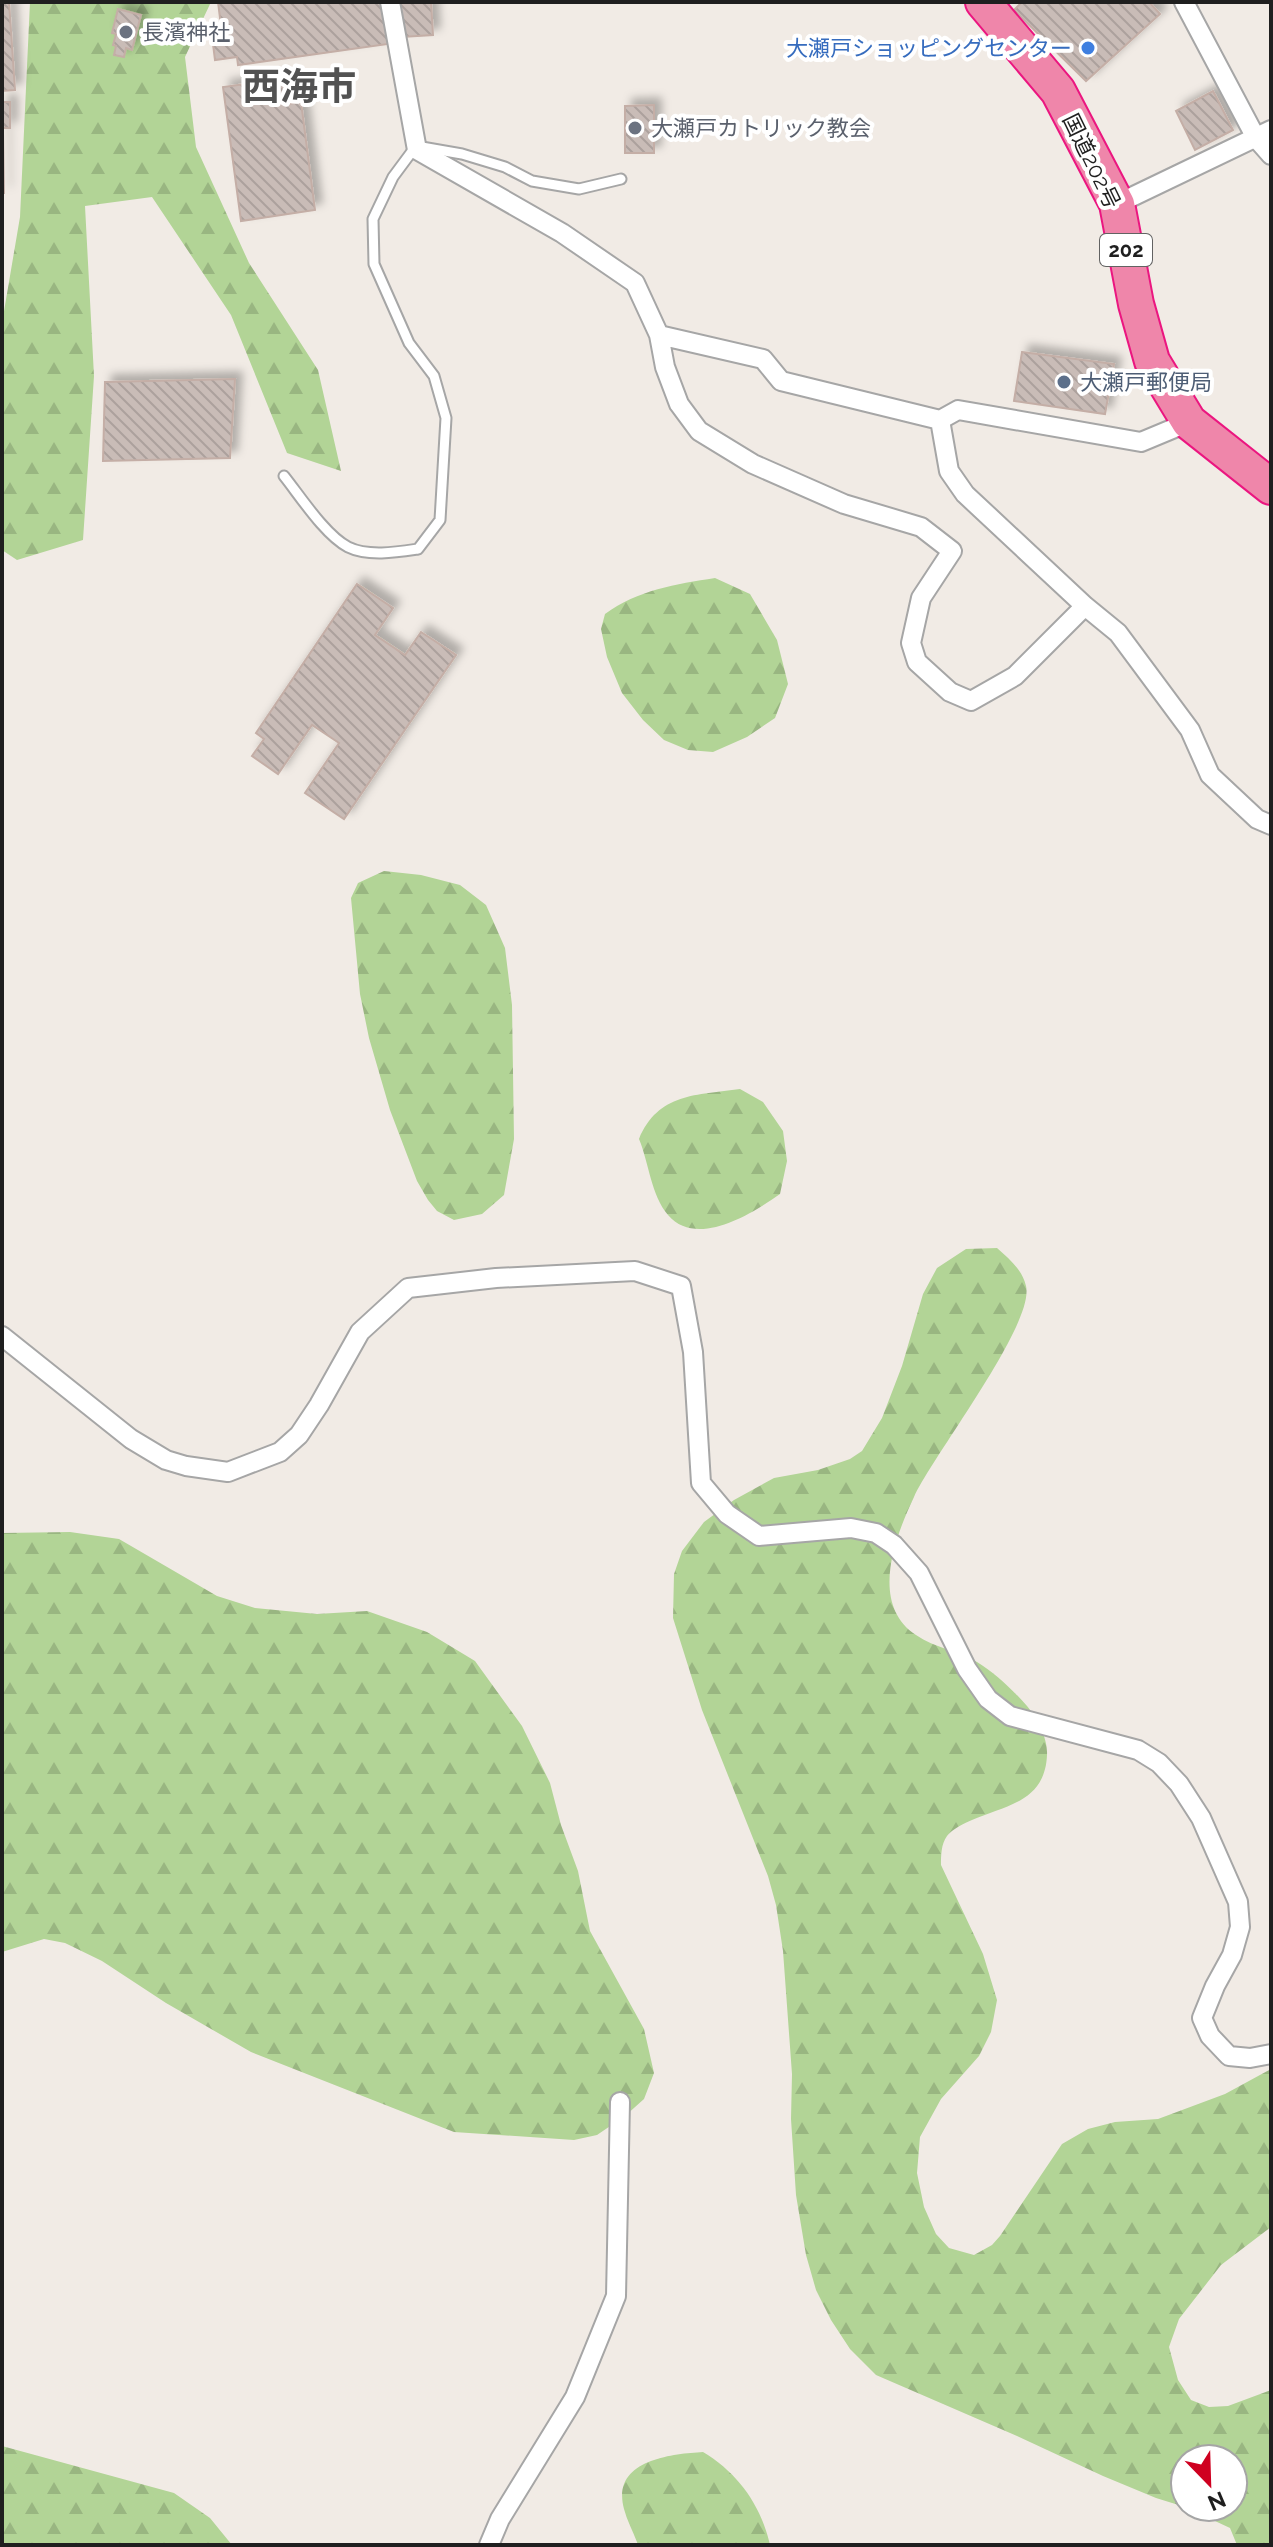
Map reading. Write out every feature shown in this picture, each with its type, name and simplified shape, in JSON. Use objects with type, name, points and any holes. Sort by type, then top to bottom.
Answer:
[{"type":"highway","name":"国道202号","points":[[983,2],[1058,91],[1117,204],[1136,304],[1152,361],[1189,422],[1271,487]]},
{"type":"street","points":[[390,2],[417,150],[562,233],[635,283],[659,335],[665,367],[679,404],[699,431],[753,464],[844,504],[921,527],[952,551],[921,598],[911,643],[917,662],[950,692],[971,701],[1015,676],[1085,606]]},
{"type":"street","points":[[1184,2],[1263,134],[1271,155]]},
{"type":"street","points":[[1117,204],[1263,134]]},
{"type":"street","points":[[659,335],[763,359],[781,381],[940,420],[958,410],[1141,442],[1189,422]]},
{"type":"street","points":[[940,420],[949,471],[965,494],[1118,633],[1190,730],[1210,775],[1257,819],[1271,825]]},
{"type":"street","points":[[2,1336],[131,1439],[166,1460],[228,1472],[280,1452],[299,1435],[360,1332],[408,1288],[496,1278],[635,1271],[681,1286],[693,1352],[701,1483],[727,1514],[759,1536],[851,1528],[876,1533],[894,1545],[919,1573],[967,1669],[988,1699],[1010,1716],[1138,1750],[1159,1763],[1179,1784],[1201,1818],[1238,1902],[1240,1927],[1232,1955],[1202,2018],[1210,2036],[1229,2056],[1250,2058],[1271,2054]]},
{"type":"street","points":[[489,2545],[500,2519],[575,2397],[616,2296],[620,2102]]},
{"type":"lane","points":[[284,476],[321,524],[349,548],[385,554],[418,549],[440,520],[446,418],[434,376],[409,343],[374,264],[373,219],[393,177],[416,146],[462,154],[505,167],[532,181],[579,189],[621,179]]},
{"type":"green space","points":[[30,2],[211,2],[185,57],[196,147],[249,263],[318,370],[341,471],[287,453],[231,315],[152,197],[85,206],[94,376],[83,540],[17,560],[2,550],[2,323],[20,217]]},
{"type":"green space","points":[[715,578],[750,594],[777,640],[788,684],[775,718],[747,737],[713,752],[688,750],[664,740],[622,693],[607,657],[601,629],[605,614],[631,599],[672,586]]},
{"type":"green space","points":[[384,871],[421,875],[460,885],[486,905],[505,948],[512,1005],[514,1139],[504,1195],[482,1214],[454,1220],[437,1211],[428,1200],[417,1181],[390,1110],[369,1038],[360,994],[351,898],[358,883]]},
{"type":"green space","points":[[740,1089],[763,1102],[783,1131],[787,1161],[780,1194],[725,1224],[694,1229],[680,1225],[662,1207],[639,1139],[657,1113],[680,1099]]},
{"type":"green space","points":[[997,1248],[1021,1274],[1026,1286],[1025,1304],[1000,1358],[914,1497],[894,1550],[890,1588],[893,1606],[902,1622],[916,1635],[977,1662],[1022,1700],[1041,1729],[1047,1755],[1045,1770],[1032,1792],[1011,1805],[959,1826],[947,1836],[942,1846],[941,1865],[983,1954],[997,2000],[991,2032],[979,2056],[941,2099],[920,2137],[917,2173],[924,2207],[936,2234],[949,2248],[974,2255],[992,2245],[1000,2236],[1062,2144],[1088,2129],[1115,2122],[1158,2119],[1225,2094],[1271,2069],[1271,2227],[1221,2265],[1179,2319],[1169,2347],[1178,2380],[1191,2400],[1209,2407],[1228,2406],[1271,2390],[1271,2545],[1237,2545],[1230,2528],[1219,2523],[1249,2523],[1249,2443],[1169,2443],[1169,2502],[1103,2476],[876,2375],[850,2349],[831,2320],[816,2290],[806,2255],[796,2195],[791,2119],[792,2074],[783,1951],[776,1905],[768,1876],[702,1710],[673,1618],[674,1574],[682,1551],[704,1522],[734,1500],[774,1478],[818,1470],[850,1459],[862,1451],[882,1418],[902,1366],[923,1294],[937,1268],[966,1249]]},
{"type":"green space","points":[[70,1532],[119,1539],[217,1596],[255,1608],[317,1614],[367,1611],[427,1632],[475,1661],[522,1726],[550,1783],[578,1871],[590,1931],[644,2029],[654,2073],[644,2099],[597,2135],[574,2140],[454,2132],[251,2052],[166,2003],[102,1961],[65,1943],[44,1939],[2,1952],[2,1533]]},
{"type":"green space","points":[[2,2446],[174,2493],[210,2518],[232,2545],[2,2545]]},
{"type":"green space","points":[[703,2452],[716,2460],[746,2491],[761,2517],[770,2545],[638,2545],[624,2509],[622,2493],[626,2480],[634,2470],[646,2463],[674,2455]]},
{"type":"building","points":[[2,2],[9,2],[15,90],[2,91]]},
{"type":"building","points":[[218,2],[382,2],[388,44],[238,65],[237,57],[215,60],[212,36],[222,34]]},
{"type":"building","points":[[400,2],[431,2],[433,35],[402,37]]},
{"type":"building","name":"大瀬戸ショッピングセンター","points":[[1022,2],[1149,2],[1160,14],[1086,81],[1014,10]]},
{"type":"building","points":[[118,9],[141,15],[132,50],[126,48],[124,57],[114,55],[116,34],[112,33]]},
{"type":"building","points":[[283,79],[286,104],[301,102],[315,210],[241,221],[223,87]]},
{"type":"building","points":[[1213,91],[1233,130],[1195,150],[1176,111]]},
{"type":"building","points":[[2,102],[10,102],[10,128],[3,128],[4,194]]},
{"type":"building","points":[[654,105],[654,153],[625,153],[625,106]]},
{"type":"building","name":"大瀬戸郵便局","points":[[1022,352],[1114,364],[1105,414],[1014,401]]},
{"type":"building","points":[[235,379],[230,458],[103,461],[105,382]]},
{"type":"building","points":[[357,584],[393,608],[375,635],[405,655],[421,632],[456,655],[344,819],[305,793],[339,743],[312,725],[278,774],[252,756],[264,739],[256,733]]},
{"type":"place","name":"長濱神社","points":[[126,32]]},
{"type":"place","name":"大瀬戸ショッピングセンター","points":[[1088,48]]},
{"type":"place","name":"大瀬戸カトリック教会","points":[[635,128]]},
{"type":"place","name":"大瀬戸郵便局","points":[[1064,382]]},
{"type":"district","name":"西海市","points":[[299,87]]}]
